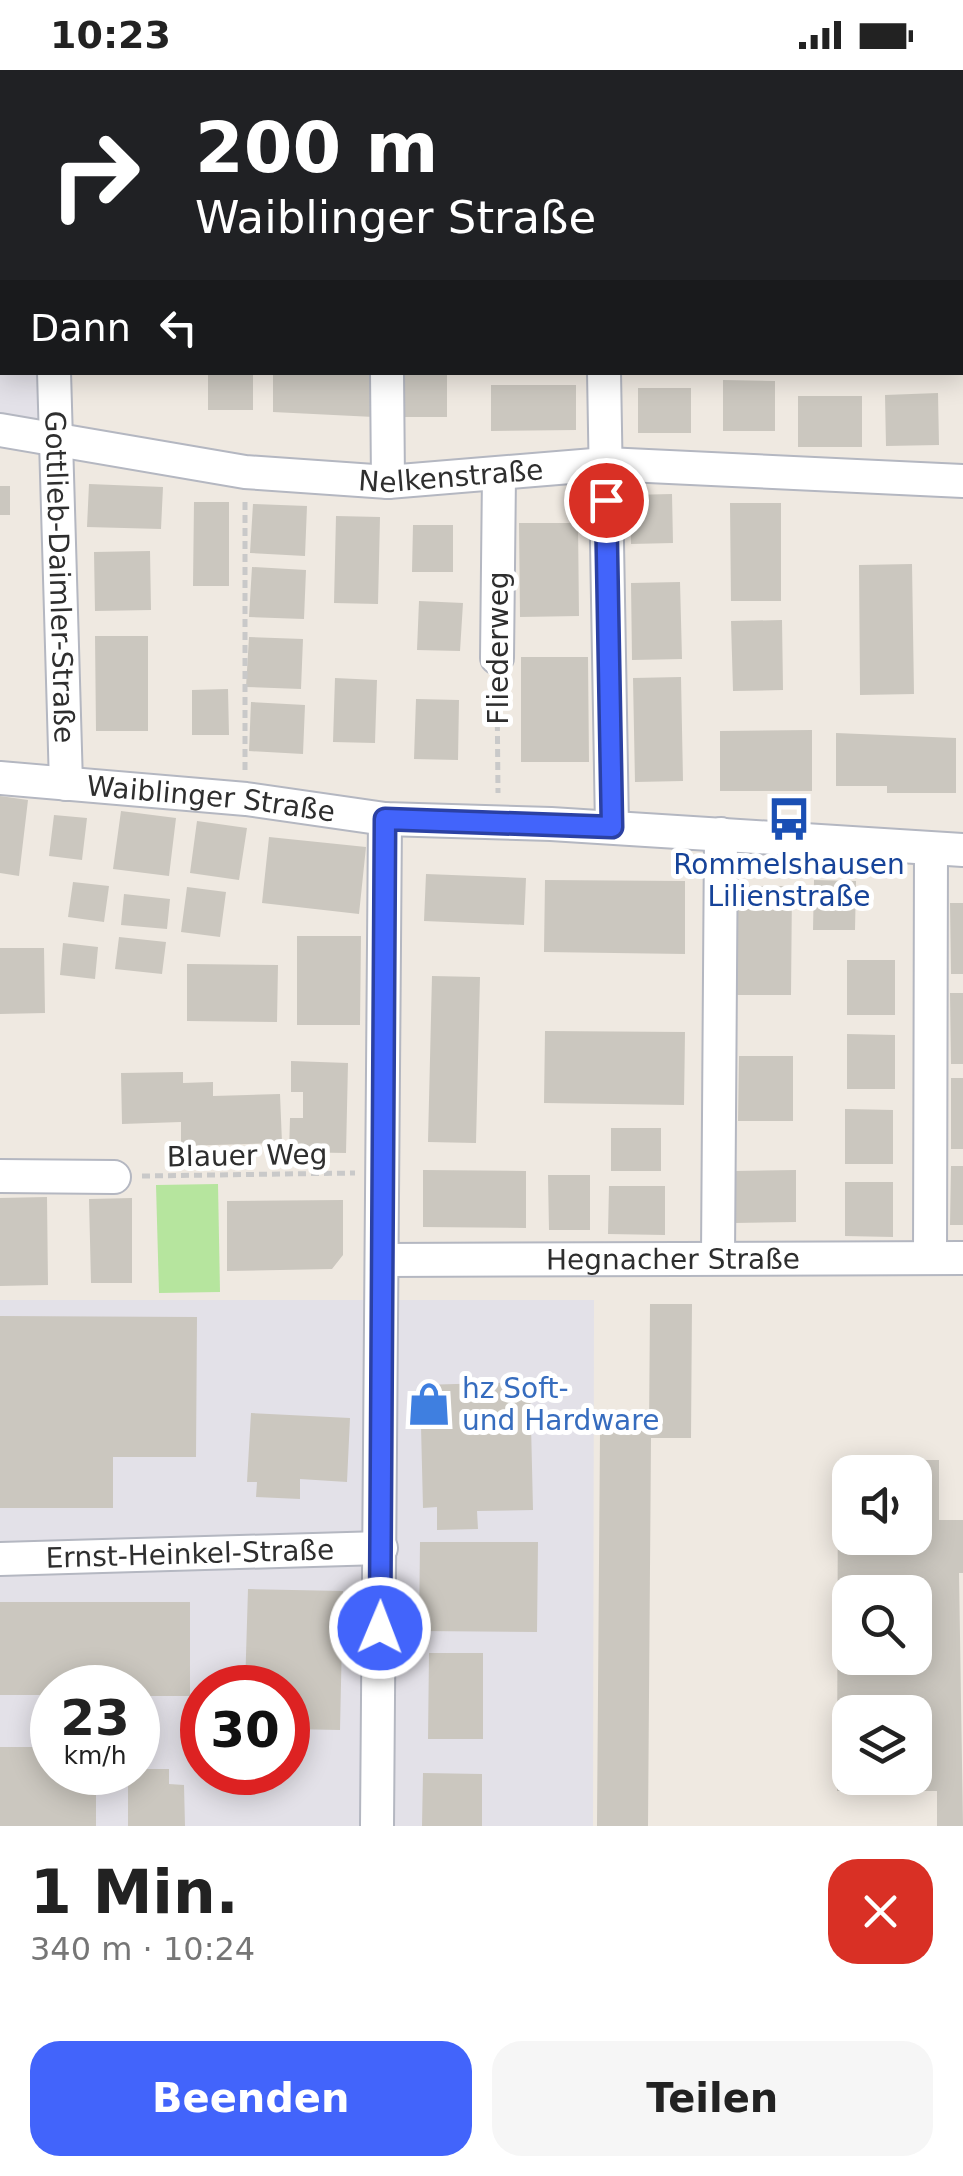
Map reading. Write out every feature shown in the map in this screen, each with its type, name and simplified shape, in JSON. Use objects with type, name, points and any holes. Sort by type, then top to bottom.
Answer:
[{"type":"street","name":"Gottlieb-Daimler-Straße","points":[[54,375],[66,784]]},
{"type":"street","points":[[387,375],[388,482]]},
{"type":"street","points":[[604,375],[612,827]]},
{"type":"street","name":"Nelkenstraße","points":[[0,430],[245,472],[388,482],[606,464],[963,481]]},
{"type":"street","name":"Fliederweg","points":[[497,658],[499,475]]},
{"type":"street","name":"Waiblinger Straße","points":[[0,778],[246,799],[385,819],[612,827],[947,850],[930,1258]]},
{"type":"street","points":[[376,1826],[385,819]]},
{"type":"street","points":[[718,1257],[721,834]]},
{"type":"street","points":[[0,1176],[114,1177]]},
{"type":"street","name":"Hegnacher Straße","points":[[383,1260],[963,1258]]},
{"type":"street","name":"Ernst-Heinkel-Straße","points":[[0,1559],[381,1548]]},
{"type":"path","points":[[245,472],[246,799]]},
{"type":"path","name":"Fliederweg","points":[[497,658],[498,821]]},
{"type":"path","name":"Blauer Weg","points":[[114,1177],[382,1172]]},
{"type":"shaded area","points":[[0,375],[52,375],[54,434],[0,425]]},
{"type":"shaded area","points":[[0,1300],[594,1300],[593,1826],[0,1826]]},
{"type":"green space","points":[[218,1184],[220,1292],[159,1293],[156,1185]]},
{"type":"building","points":[[208,375],[253,375],[253,410],[208,410]]},
{"type":"building","points":[[273,375],[373,375],[374,417],[273,412]]},
{"type":"building","points":[[402,375],[447,375],[447,417],[403,417]]},
{"type":"building","points":[[723,380],[775,381],[775,431],[723,431]]},
{"type":"building","points":[[491,385],[576,385],[576,430],[491,431]]},
{"type":"building","points":[[638,388],[691,388],[691,433],[638,433]]},
{"type":"building","points":[[938,393],[939,445],[886,446],[885,395]]},
{"type":"building","points":[[798,396],[862,396],[862,447],[798,447]]},
{"type":"building","points":[[89,484],[163,487],[161,529],[87,527]]},
{"type":"building","points":[[0,486],[10,486],[10,515],[0,515]]},
{"type":"building","points":[[672,494],[673,543],[631,544],[630,495]]},
{"type":"building","points":[[194,502],[229,502],[229,586],[193,586]]},
{"type":"building","points":[[730,503],[781,503],[781,601],[731,601]]},
{"type":"building","points":[[253,504],[307,506],[305,556],[250,553]]},
{"type":"building","points":[[336,516],[380,517],[378,604],[334,603]]},
{"type":"building","points":[[519,523],[578,523],[579,616],[520,617]]},
{"type":"building","points":[[413,525],[453,525],[453,572],[412,572]]},
{"type":"building","points":[[150,551],[151,610],[95,611],[94,552]]},
{"type":"building","points":[[912,564],[914,694],[860,695],[859,565]]},
{"type":"building","points":[[252,567],[306,570],[304,619],[249,617]]},
{"type":"building","points":[[680,582],[682,659],[632,660],[631,583]]},
{"type":"building","points":[[419,601],[463,603],[460,651],[417,650]]},
{"type":"building","points":[[782,620],[783,690],[733,691],[731,621]]},
{"type":"building","points":[[95,636],[148,636],[148,731],[96,731]]},
{"type":"building","points":[[249,637],[303,639],[301,689],[246,687]]},
{"type":"building","points":[[521,657],[588,657],[589,762],[521,762]]},
{"type":"building","points":[[681,677],[683,781],[635,782],[633,678]]},
{"type":"building","points":[[335,678],[377,680],[375,743],[333,742]]},
{"type":"building","points":[[228,689],[229,735],[192,735],[192,690]]},
{"type":"building","points":[[416,699],[459,700],[458,760],[414,759]]},
{"type":"building","points":[[251,702],[305,705],[303,754],[249,751]]},
{"type":"building","points":[[812,730],[812,791],[720,791],[720,731]]},
{"type":"building","points":[[836,733],[956,738],[956,793],[887,793],[887,786],[836,786]]},
{"type":"building","points":[[0,796],[28,800],[19,876],[0,873]]},
{"type":"building","points":[[121,811],[176,818],[169,876],[113,869]]},
{"type":"building","points":[[54,815],[87,818],[82,860],[49,856]]},
{"type":"building","points":[[197,821],[247,828],[239,880],[190,873]]},
{"type":"building","points":[[269,837],[366,847],[359,914],[262,903]]},
{"type":"building","points":[[426,874],[526,878],[524,925],[424,921]]},
{"type":"building","points":[[545,880],[685,881],[685,954],[544,952]]},
{"type":"building","points":[[814,880],[856,881],[855,930],[813,930]]},
{"type":"building","points":[[73,882],[109,886],[104,922],[68,917]]},
{"type":"building","points":[[735,886],[792,886],[791,995],[735,995]]},
{"type":"building","points":[[187,887],[226,892],[220,937],[181,932]]},
{"type":"building","points":[[124,894],[170,899],[167,929],[121,925]]},
{"type":"building","points":[[950,903],[963,903],[963,974],[951,974]]},
{"type":"building","points":[[297,936],[361,936],[360,1025],[297,1025]]},
{"type":"building","points":[[119,937],[166,942],[162,974],[115,969]]},
{"type":"building","points":[[63,943],[98,947],[95,979],[60,975]]},
{"type":"building","points":[[0,948],[44,948],[45,1013],[0,1014]]},
{"type":"building","points":[[847,960],[895,960],[895,1015],[847,1015]]},
{"type":"building","points":[[187,964],[278,965],[277,1022],[187,1021]]},
{"type":"building","points":[[432,976],[480,977],[476,1143],[428,1142]]},
{"type":"building","points":[[950,993],[963,993],[963,1064],[951,1064]]},
{"type":"building","points":[[545,1031],[685,1032],[684,1105],[544,1103]]},
{"type":"building","points":[[847,1034],[895,1035],[895,1089],[847,1089]]},
{"type":"building","points":[[739,1056],[793,1056],[793,1121],[738,1121]]},
{"type":"building","points":[[291,1061],[348,1063],[346,1153],[289,1152],[290,1118],[303,1118],[303,1092],[291,1092]]},
{"type":"building","points":[[183,1072],[183,1083],[213,1082],[213,1096],[280,1094],[282,1143],[181,1146],[181,1122],[122,1124],[121,1073]]},
{"type":"building","points":[[951,1078],[963,1078],[963,1149],[951,1149]]},
{"type":"building","points":[[845,1109],[893,1110],[893,1164],[845,1164]]},
{"type":"building","points":[[611,1128],[661,1128],[661,1171],[611,1171]]},
{"type":"building","points":[[951,1166],[963,1166],[963,1225],[950,1225]]},
{"type":"building","points":[[423,1170],[526,1171],[526,1228],[423,1227]]},
{"type":"building","points":[[796,1170],[796,1222],[734,1223],[734,1171]]},
{"type":"building","points":[[548,1175],[590,1175],[590,1230],[549,1230]]},
{"type":"building","points":[[845,1182],[893,1182],[893,1237],[845,1236]]},
{"type":"building","points":[[609,1186],[665,1186],[665,1235],[608,1234]]},
{"type":"building","points":[[47,1197],[48,1285],[0,1286],[0,1198]]},
{"type":"building","points":[[132,1198],[132,1283],[91,1283],[89,1199]]},
{"type":"building","points":[[343,1200],[343,1255],[332,1269],[227,1271],[227,1201]]},
{"type":"building","points":[[650,1304],[692,1304],[691,1438],[651,1438],[648,1826],[597,1826],[600,1431],[649,1431]]},
{"type":"building","points":[[0,1316],[197,1317],[196,1457],[113,1457],[113,1508],[0,1508]]},
{"type":"building","points":[[530,1382],[533,1510],[477,1511],[478,1529],[437,1530],[437,1507],[423,1508],[420,1385]]},
{"type":"building","points":[[251,1413],[350,1418],[347,1482],[300,1479],[300,1499],[256,1497],[257,1482],[247,1482]]},
{"type":"building","points":[[932,1460],[939,1460],[939,1520],[963,1520],[963,1573],[959,1573],[963,1826],[937,1826],[937,1791],[932,1791],[932,1695],[837,1695],[837,1675],[932,1675],[932,1575],[838,1575],[838,1555],[932,1555]]},
{"type":"building","points":[[420,1542],[538,1542],[537,1632],[419,1631]]},
{"type":"building","points":[[248,1589],[343,1591],[340,1730],[310,1729],[310,1665],[246,1665]]},
{"type":"building","points":[[0,1602],[190,1602],[190,1665],[180,1665],[180,1696],[160,1696],[160,1665],[30,1665],[30,1695],[0,1695]]},
{"type":"building","points":[[429,1653],[483,1653],[483,1739],[428,1739]]},
{"type":"building","points":[[0,1747],[30,1747],[30,1795],[96,1795],[96,1826],[0,1826]]},
{"type":"building","points":[[160,1769],[169,1769],[169,1784],[180,1785],[180,1795],[184,1795],[185,1826],[128,1826],[128,1795],[160,1795]]},
{"type":"building","points":[[423,1773],[482,1774],[482,1826],[422,1826]]},
{"type":"place","name":"Rommelshausen Lilienstraße","points":[[789,819]]},
{"type":"place","name":"hz Soft- und Hardware","points":[[429,1404]]},
{"type":"route","points":[[380,1628],[385,819],[612,827],[606,500]]}]
